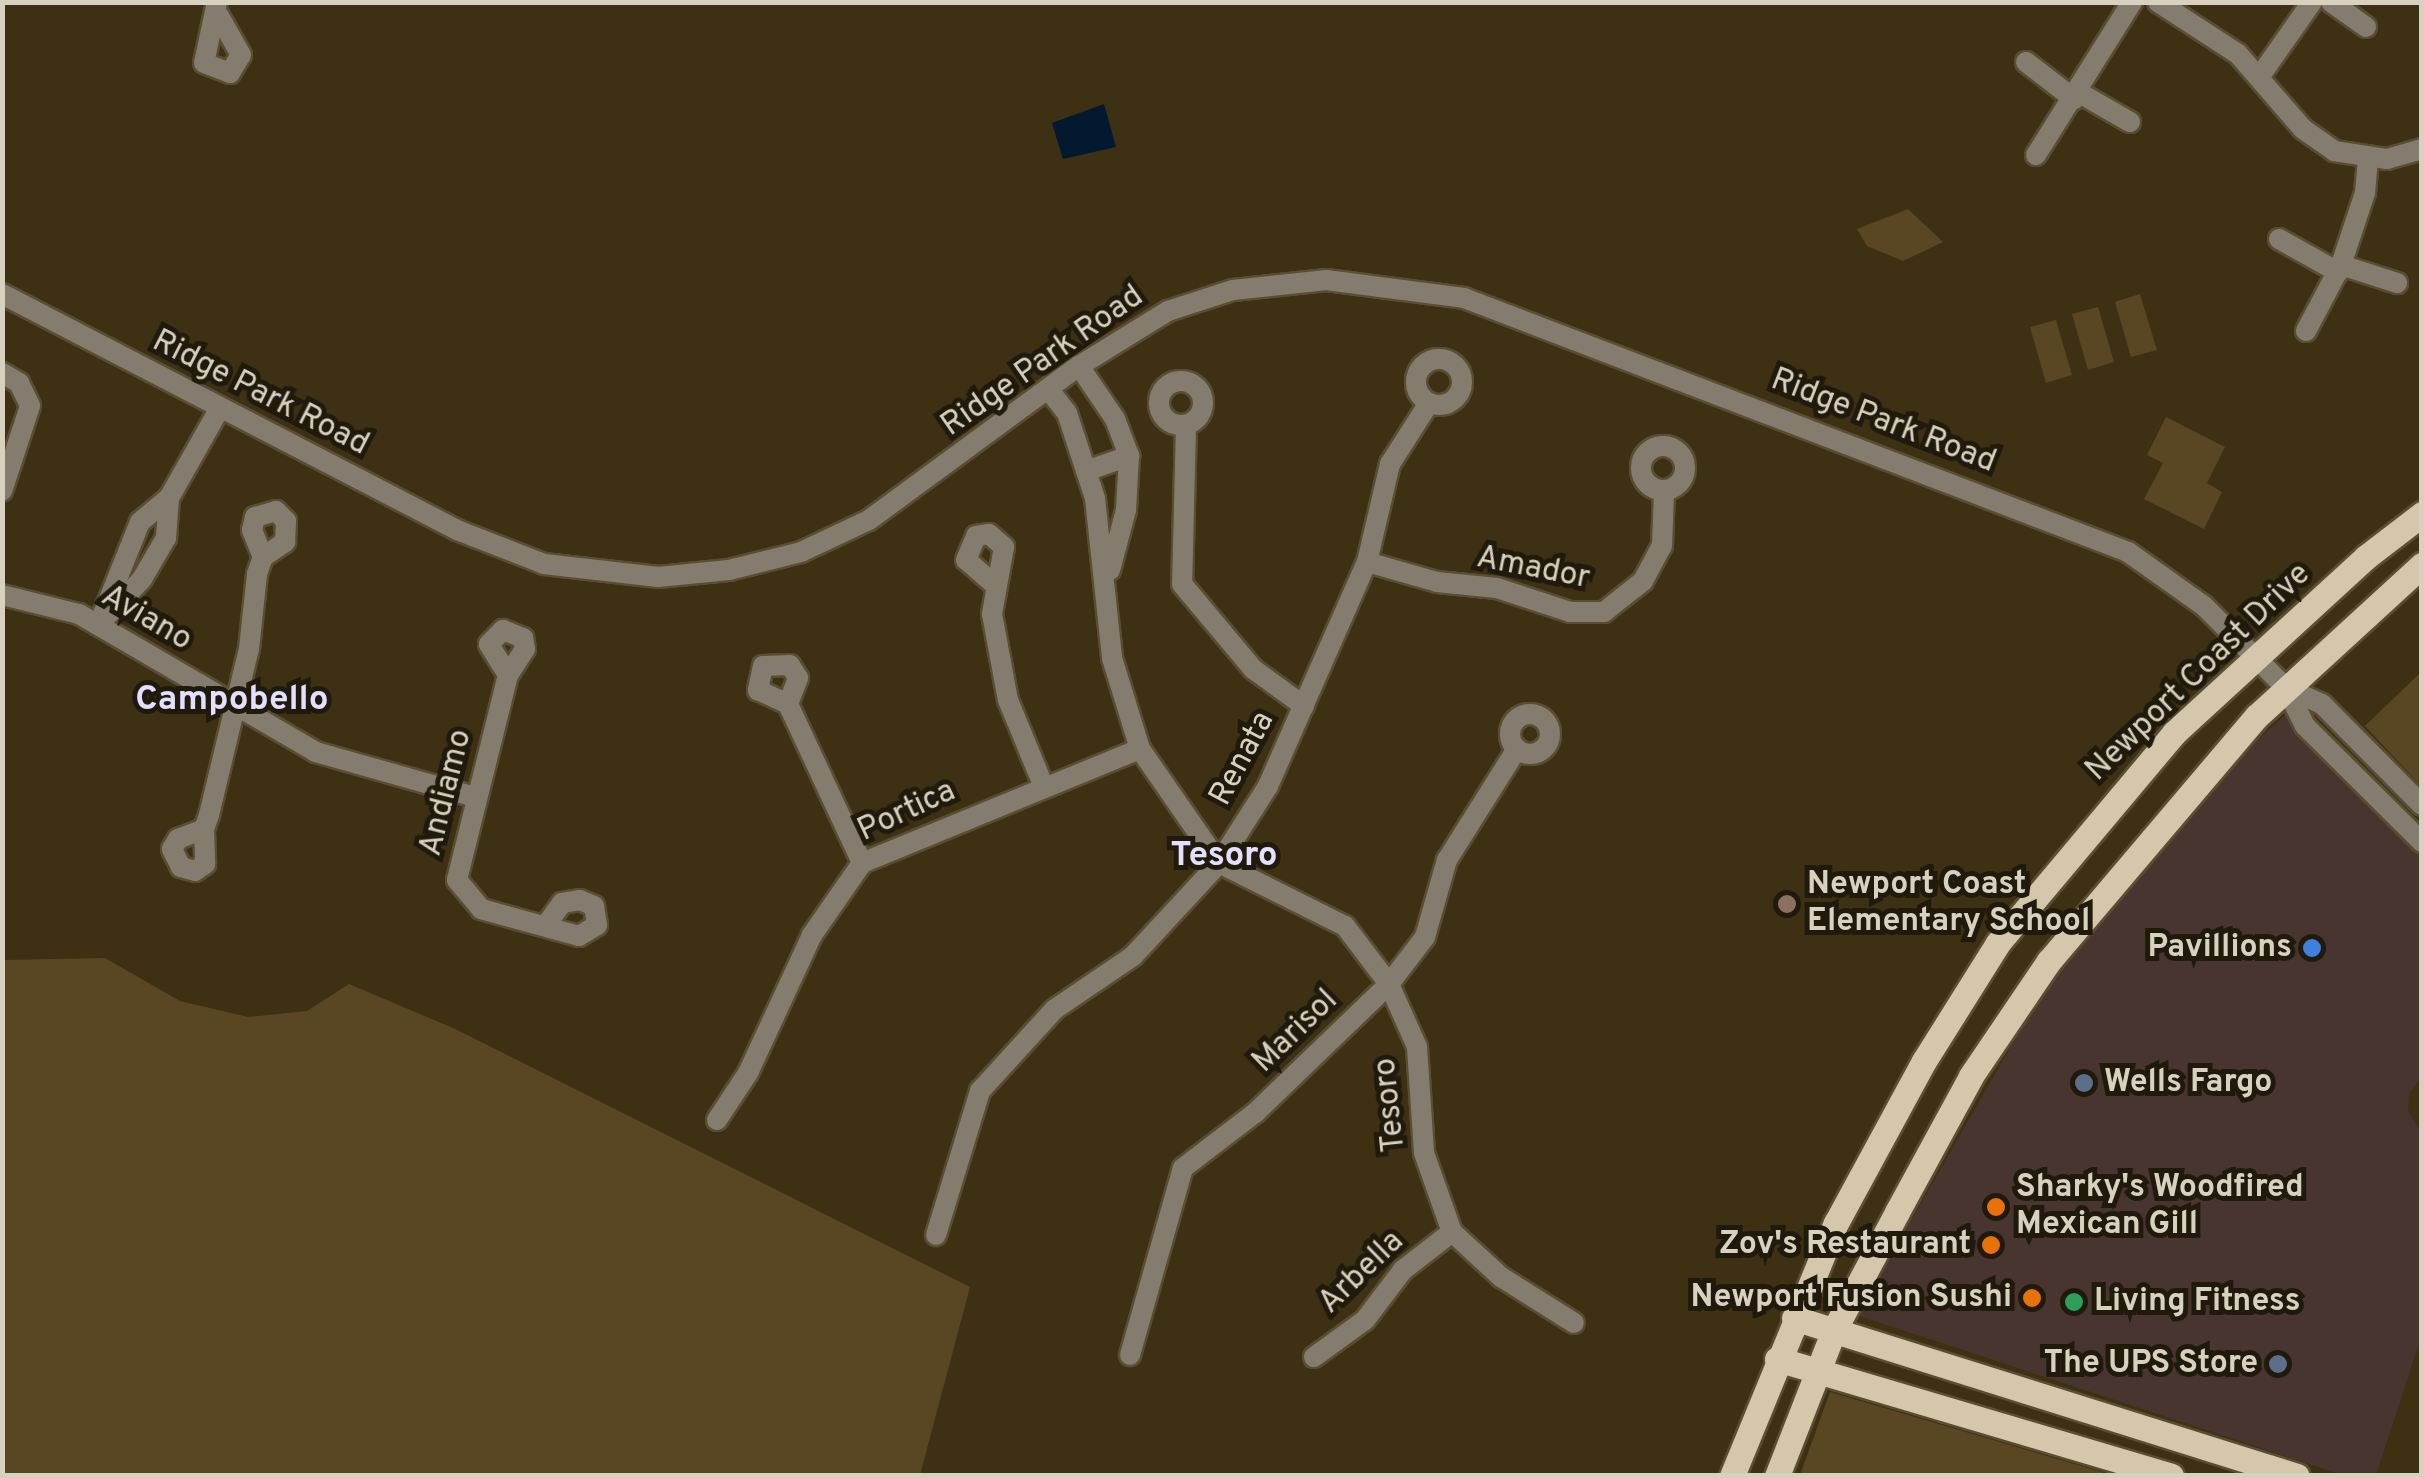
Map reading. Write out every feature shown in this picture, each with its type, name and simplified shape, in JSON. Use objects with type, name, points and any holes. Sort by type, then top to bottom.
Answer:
[{"type":"main road","name":"Newport Coast Drive","points":[[1732,1476],[1794,1318],[1864,1168],[1998,943],[2161,748],[2256,657],[2422,514]]},
{"type":"main road","points":[[1777,1476],[1834,1332],[1971,1076],[2049,961],[2175,807],[2286,688],[2422,565]]},
{"type":"main road","points":[[1794,1318],[2298,1476]]},
{"type":"main road","points":[[1777,1360],[2171,1476]]},
{"type":"street","points":[[2036,156],[2132,2]]},
{"type":"street","points":[[2158,2],[2218,40],[2260,76],[2320,143],[2368,159],[2422,148]]},
{"type":"street","points":[[2260,76],[2312,2]]},
{"type":"street","points":[[2331,2],[2366,27]]},
{"type":"street","points":[[2026,62],[2076,96],[2130,122]]},
{"type":"street","points":[[2306,332],[2339,268],[2365,193],[2368,159]]},
{"type":"street","points":[[2279,239],[2339,268],[2397,283]]},
{"type":"street","name":"Ridge Park Road","points":[[2,294],[500,548],[589,572],[658,577],[753,565],[841,534],[886,510],[1079,366],[1168,310],[1234,290],[1351,280],[1464,298],[2097,536],[2160,571],[2286,688],[2305,726],[2422,842]]},
{"type":"street","name":"Tesoro","points":[[1079,366],[1115,419],[1129,456],[1126,510],[1106,582]]},
{"type":"street","points":[[2,490],[29,418],[26,392],[9,377]]},
{"type":"street","name":"Tesoro","points":[[1049,390],[1067,413],[1086,471],[1106,582],[1112,658],[1140,749],[1220,862],[1345,926],[1390,984],[1418,1047],[1424,1154],[1452,1232],[1501,1277],[1574,1323]]},
{"type":"street","name":"Renata","points":[[936,1235],[980,1091],[1054,1009],[1132,956],[1220,862],[1268,786],[1367,562],[1390,464],[1429,403]]},
{"type":"street","points":[[143,550],[140,522],[169,498],[220,408]]},
{"type":"street","points":[[1186,424],[1182,584],[1253,669],[1304,706]]},
{"type":"street","points":[[1086,471],[1129,456]]},
{"type":"street","name":"Amador","points":[[1367,562],[1437,582],[1497,588],[1570,612],[1604,612],[1644,582],[1662,546],[1664,491]]},
{"type":"street","points":[[99,624],[143,550],[169,528],[169,498]]},
{"type":"street","points":[[204,830],[236,706],[263,557]]},
{"type":"street","points":[[995,584],[992,614],[1008,700],[1043,784]]},
{"type":"street","name":"Aviano","points":[[2,595],[58,606],[99,624],[316,752],[476,797]]},
{"type":"street","name":"Andiamo","points":[[508,675],[456,867],[461,891],[480,909],[548,922]]},
{"type":"street","name":"Ridge Park Road","points":[[2286,688],[2322,704],[2422,805]]},
{"type":"street","points":[[788,704],[862,863]]},
{"type":"street","name":"Marisol","points":[[1130,1356],[1183,1168],[1255,1114],[1390,984],[1425,937],[1447,860],[1517,748]]},
{"type":"street","name":"Portica","points":[[717,1120],[748,1073],[812,935],[862,863],[1043,784],[1140,749]]},
{"type":"street","name":"Arbella","points":[[1314,1357],[1364,1320],[1403,1270],[1452,1232]]},
{"type":"shaded area","points":[[1908,209],[1943,242],[1903,261],[1867,246],[1857,229]]},
{"type":"shaded area","points":[[2140,294],[2157,350],[2131,357],[2115,302]]},
{"type":"shaded area","points":[[2098,307],[2114,362],[2088,370],[2072,314]]},
{"type":"shaded area","points":[[2056,320],[2072,375],[2046,383],[2030,327]]},
{"type":"shaded area","points":[[2166,417],[2225,447],[2207,483],[2222,492],[2204,529],[2144,499],[2163,463],[2147,455]]},
{"type":"shaded area","points":[[2421,672],[2421,786],[2365,726]]},
{"type":"shaded area","points":[[2286,714],[2421,851],[2421,1079],[2409,1093],[2408,1110],[2421,1133],[2421,1337],[2376,1475],[2343,1475],[1857,1315],[2017,1036],[2131,857]]},
{"type":"shaded area","points":[[105,958],[180,1001],[248,1017],[307,1011],[349,984],[453,1028],[970,1287],[920,1475],[3,1475],[3,960]]},
{"type":"shaded area","points":[[1830,1392],[2112,1475],[1800,1475]]},
{"type":"water","points":[[1104,104],[1116,147],[1063,159],[1052,123]]},
{"type":"place","name":"Newport Coast Elementary School","points":[[1787,904]]},
{"type":"place","name":"Pavillions","points":[[2312,948]]},
{"type":"place","name":"Wells Fargo","points":[[2084,1083]]},
{"type":"place","name":"Sharky's Woodfired Mexican Gill","points":[[1996,1207]]},
{"type":"place","name":"Zov's Restaurant","points":[[1991,1245]]},
{"type":"place","name":"Newport Fusion Sushi","points":[[2032,1298]]},
{"type":"place","name":"Living Fitness","points":[[2074,1302]]},
{"type":"place","name":"The UPS Store","points":[[2278,1364]]},
{"type":"district","name":"Campobello","points":[[232,700]]},
{"type":"district","name":"Tesoro","points":[[1224,856]]}]
